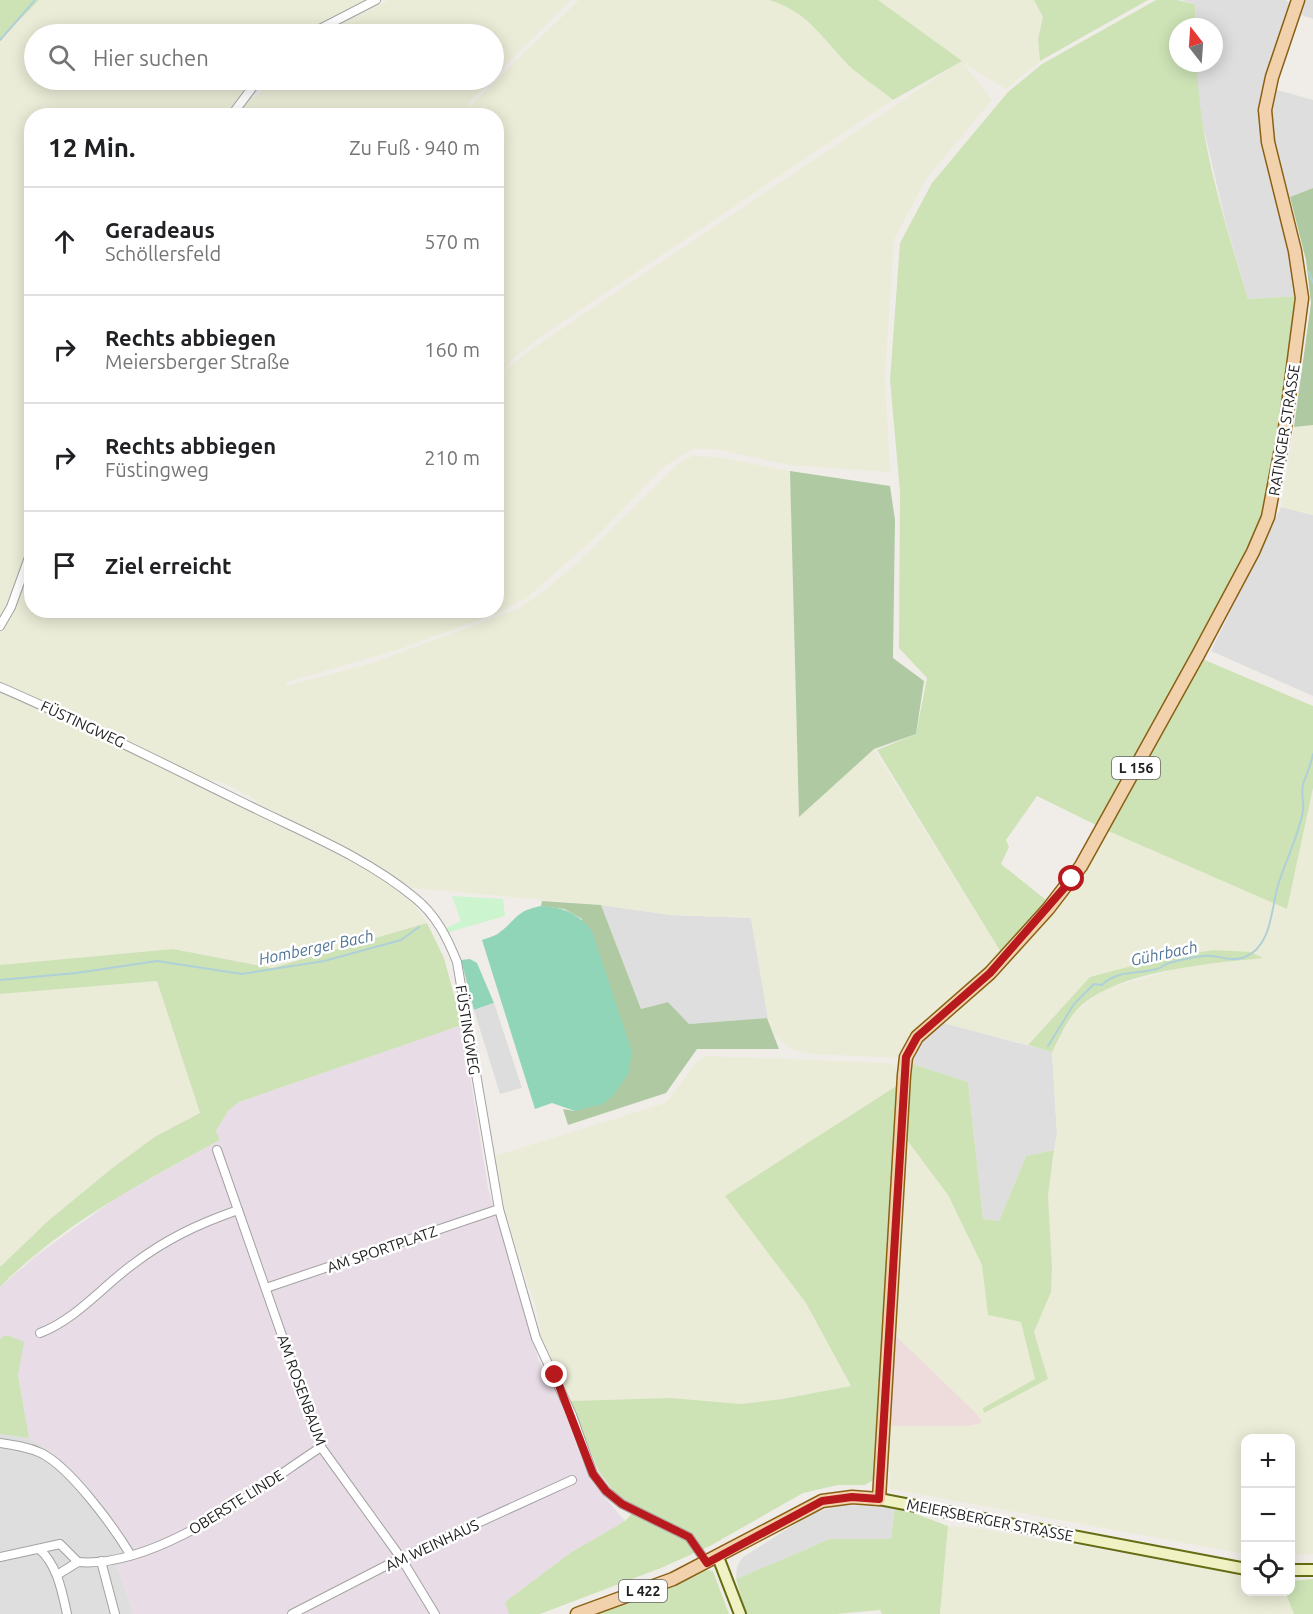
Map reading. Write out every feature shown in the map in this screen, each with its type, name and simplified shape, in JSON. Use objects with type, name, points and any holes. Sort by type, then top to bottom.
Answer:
[{"type":"main road","name":"RATINGER STRASSE","points":[[879,1499],[906,1057],[921,1033],[979,984],[1048,909],[1081,866],[1253,552],[1273,502],[1302,298],[1295,250],[1268,142],[1265,110],[1272,77],[1298,0]]},
{"type":"main road","name":"MEIERSBERGER STRASSE","points":[[577,1614],[662,1584],[713,1560],[822,1501],[852,1497],[879,1499],[1241,1568]]},
{"type":"main road","points":[[713,1560],[740,1614]]},
{"type":"main road","points":[[1295,1570],[1313,1570]]},
{"type":"street","points":[[329,24],[376,0]]},
{"type":"street","points":[[237,108],[250,90]]},
{"type":"street","points":[[0,626],[11,607],[24,571]]},
{"type":"street","name":"FÜSTINGWEG","points":[[0,687],[80,721],[366,864],[422,904],[441,928],[457,962],[499,1209],[536,1338],[572,1415],[593,1474],[606,1491],[622,1504],[689,1537],[713,1560]]},
{"type":"street","name":"AM ROSENBAUM","points":[[217,1150],[321,1448],[401,1558],[435,1614]]},
{"type":"street","name":"AM SPORTPLATZ","points":[[266,1288],[499,1209]]},
{"type":"street","points":[[40,1333],[58,1326],[133,1264],[190,1227],[238,1210]]},
{"type":"street","points":[[0,1443],[27,1447],[44,1454],[88,1497],[130,1554]]},
{"type":"street","name":"OBERSTE LINDE","points":[[78,1562],[101,1561],[130,1554],[177,1537],[224,1512],[321,1448]]},
{"type":"street","name":"AM WEINHAUS","points":[[292,1614],[401,1558],[572,1480]]},
{"type":"street","points":[[0,1557],[60,1544],[78,1562],[57,1575]]},
{"type":"street","points":[[39,1548],[50,1560],[57,1575],[67,1614]]},
{"type":"street","points":[[101,1561],[115,1614]]},
{"type":"shaded area","points":[[1181,0],[1286,0],[1301,15],[1274,89],[1313,100],[1313,188],[1278,202],[1294,262],[1298,296],[1248,299],[1225,220],[1198,104],[1197,72],[1223,72],[1223,18],[1196,18],[1195,4]]},
{"type":"shaded area","points":[[1306,0],[1313,0],[1313,19],[1301,15]]},
{"type":"shaded area","points":[[1281,507],[1313,515],[1313,696],[1211,651]]},
{"type":"shaded area","points":[[601,905],[671,915],[751,918],[768,1018],[689,1024],[668,1002],[641,1009]]},
{"type":"shaded area","points":[[494,1003],[522,1088],[500,1094],[474,1010]]},
{"type":"shaded area","points":[[940,1022],[1052,1052],[1057,1134],[1054,1150],[1026,1156],[999,1221],[983,1219],[968,1082],[909,1063],[920,1040]]},
{"type":"shaded area","points":[[462,1025],[488,1188],[539,1361],[562,1396],[590,1480],[625,1521],[570,1553],[505,1602],[509,1614],[133,1614],[117,1564],[142,1557],[89,1493],[46,1448],[29,1438],[18,1375],[23,1343],[11,1336],[4,1336],[0,1340],[0,1287],[37,1255],[119,1196],[220,1140],[216,1131],[228,1111],[239,1102]]},
{"type":"shaded area","points":[[893,1333],[976,1413],[983,1423],[968,1426],[890,1426]]},
{"type":"shaded area","points":[[0,1434],[29,1438],[46,1448],[90,1493],[142,1557],[117,1565],[133,1614],[0,1614]]},
{"type":"shaded area","points":[[841,1505],[895,1506],[891,1539],[830,1539],[736,1579],[737,1566],[743,1557],[811,1514]]},
{"type":"shaded area","points":[[58,1545],[70,1559],[70,1562],[62,1567],[55,1565],[46,1551],[46,1548]]},
{"type":"green space","points":[[0,0],[39,0],[0,40]]},
{"type":"green space","points":[[39,0],[370,0],[324,24],[24,24],[24,90],[246,90],[232,108],[24,108],[24,560],[0,620],[0,40]]},
{"type":"green space","points":[[389,0],[571,0],[504,67],[504,24],[340,24]]},
{"type":"green space","points":[[579,0],[769,0],[789,6],[810,22],[855,71],[893,100],[550,330],[512,359],[505,370],[526,353],[961,61],[878,0],[1034,0],[1043,17],[1038,39],[1040,61],[1006,89],[963,63],[992,100],[926,179],[894,240],[885,378],[890,472],[789,465],[715,449],[693,449],[662,468],[602,531],[528,597],[504,610],[504,108],[468,108],[486,90],[504,90],[504,73]]},
{"type":"green space","points":[[769,0],[878,0],[962,61],[893,100],[855,71],[796,12]]},
{"type":"green space","points":[[1034,0],[1148,0],[1040,61],[1038,39],[1043,17]]},
{"type":"green space","points":[[1156,0],[1177,0],[1195,4],[1196,18],[1169,18],[1169,72],[1198,72],[1208,153],[1222,212],[1248,299],[1298,296],[1272,487],[1258,535],[1100,827],[1037,796],[1006,840],[1009,847],[1001,864],[1046,900],[1002,954],[877,750],[916,734],[927,678],[899,648],[900,492],[890,380],[900,243],[932,183],[1008,92],[1042,64]]},
{"type":"green space","points":[[264,90],[481,90],[471,100],[468,108],[242,108],[248,98],[257,97]]},
{"type":"green space","points":[[1313,188],[1313,425],[1294,427],[1311,303],[1306,260],[1290,197]]},
{"type":"green space","points":[[1313,425],[1313,515],[1281,507],[1294,427]]},
{"type":"green space","points":[[693,456],[718,457],[790,471],[799,816],[874,749],[1002,954],[910,1038],[900,1058],[810,1054],[791,1049],[773,1033],[768,1018],[751,918],[671,915],[601,905],[412,888],[364,859],[254,804],[256,800],[218,780],[210,782],[80,719],[0,685],[0,632],[9,616],[24,576],[24,618],[485,618],[397,650],[287,682],[286,686],[369,664],[494,618],[504,618],[504,614],[518,609],[543,592],[577,563],[680,462]]},
{"type":"green space","points":[[790,471],[890,486],[895,520],[893,658],[924,681],[916,734],[874,749],[799,817]]},
{"type":"green space","points":[[1200,658],[1313,706],[1313,788],[1287,909],[1106,830]]},
{"type":"green space","points":[[0,690],[78,724],[358,864],[379,876],[414,904],[427,923],[272,968],[173,949],[0,965]]},
{"type":"green space","points":[[1313,788],[1313,1554],[1295,1555],[1295,1434],[1241,1434],[1241,1553],[890,1489],[890,1426],[968,1426],[983,1423],[976,1413],[893,1333],[904,1136],[948,1195],[983,1265],[988,1315],[1021,1321],[1035,1379],[1034,1386],[1048,1379],[1034,1332],[1044,1309],[1052,1268],[1048,1196],[1057,1134],[1052,1052],[1075,1012],[1104,989],[1183,967],[1262,958],[1162,958],[1056,1013],[1028,1045],[940,1022],[975,993],[1106,830],[1287,909]]},
{"type":"green space","points":[[452,896],[503,899],[505,916],[446,933],[444,929],[461,921]]},
{"type":"green space","points":[[542,901],[601,905],[641,1009],[668,1002],[689,1024],[767,1018],[779,1049],[697,1049],[666,1093],[568,1125],[563,1109],[575,1111],[582,919],[564,909],[541,906]]},
{"type":"green space","points":[[541,906],[570,912],[592,931],[632,1052],[628,1074],[613,1096],[603,1104],[575,1111],[552,1103],[535,1109],[482,940],[494,936],[522,913]]},
{"type":"green space","points":[[427,923],[444,958],[462,1025],[239,1102],[228,1111],[216,1131],[220,1140],[133,1188],[77,1224],[24,1264],[0,1287],[0,1267],[48,1221],[111,1169],[156,1136],[200,1113],[157,981],[0,994],[0,965],[173,949],[272,968]]},
{"type":"green space","points":[[1214,950],[1250,952],[1263,958],[1190,967],[1137,978],[1092,998],[1075,1012],[1052,1052],[1028,1045],[1090,977],[1162,958]]},
{"type":"green space","points":[[470,959],[477,963],[494,1003],[474,1010],[461,960]]},
{"type":"green space","points":[[157,981],[200,1113],[156,1136],[111,1169],[48,1221],[0,1267],[0,994]]},
{"type":"green space","points":[[708,1056],[888,1063],[899,1067],[898,1085],[806,1303],[851,1386],[741,1404],[671,1398],[570,1401],[541,1339],[536,1306],[516,1251],[492,1157],[662,1104],[669,1099],[698,1060]]},
{"type":"green space","points":[[909,1063],[968,1082],[983,1219],[999,1221],[1026,1156],[1054,1150],[1048,1196],[1051,1292],[1034,1332],[1048,1379],[984,1413],[983,1408],[1035,1379],[1021,1322],[988,1315],[982,1265],[948,1195],[904,1136]]},
{"type":"green space","points":[[898,1085],[873,1480],[865,1485],[838,1485],[803,1493],[710,1546],[661,1568],[540,1614],[509,1614],[505,1602],[570,1553],[625,1521],[637,1508],[615,1493],[599,1472],[570,1401],[671,1398],[741,1404],[851,1386],[806,1303],[725,1196]]},
{"type":"green space","points":[[3,1336],[10,1336],[24,1342],[18,1375],[29,1438],[0,1434],[0,1340]]},
{"type":"green space","points":[[895,1506],[948,1526],[940,1614],[882,1614],[880,1610],[836,1614],[746,1614],[736,1579],[830,1539],[891,1539]]},
{"type":"green space","points":[[948,1526],[975,1528],[1241,1573],[1241,1596],[1287,1596],[1294,1614],[940,1614]]},
{"type":"green space","points":[[707,1570],[713,1571],[729,1614],[593,1614]]},
{"type":"green space","points":[[1313,1579],[1313,1614],[1294,1614],[1287,1596],[1295,1596],[1295,1581]]},
{"type":"waterway","points":[[0,40],[35,0]]},
{"type":"waterway","name":"Gührbach","points":[[1309,272],[1313,283]]},
{"type":"waterway","name":"Gührbach","points":[[1048,1046],[1074,1004],[1094,984],[1102,985],[1114,977],[1157,969],[1191,958],[1209,956],[1240,959],[1254,952],[1261,944],[1269,926],[1278,885],[1301,821],[1303,784],[1313,754]]},
{"type":"waterway","name":"Homberger Bach","points":[[0,980],[76,973],[157,961],[242,974],[324,961],[401,940],[419,927]]},
{"type":"route","points":[[555,1375],[593,1474],[606,1491],[622,1504],[682,1532],[694,1542],[707,1563],[822,1501],[852,1497],[879,1499],[906,1057],[917,1037],[990,973],[1030,930],[1072,879]]}]
